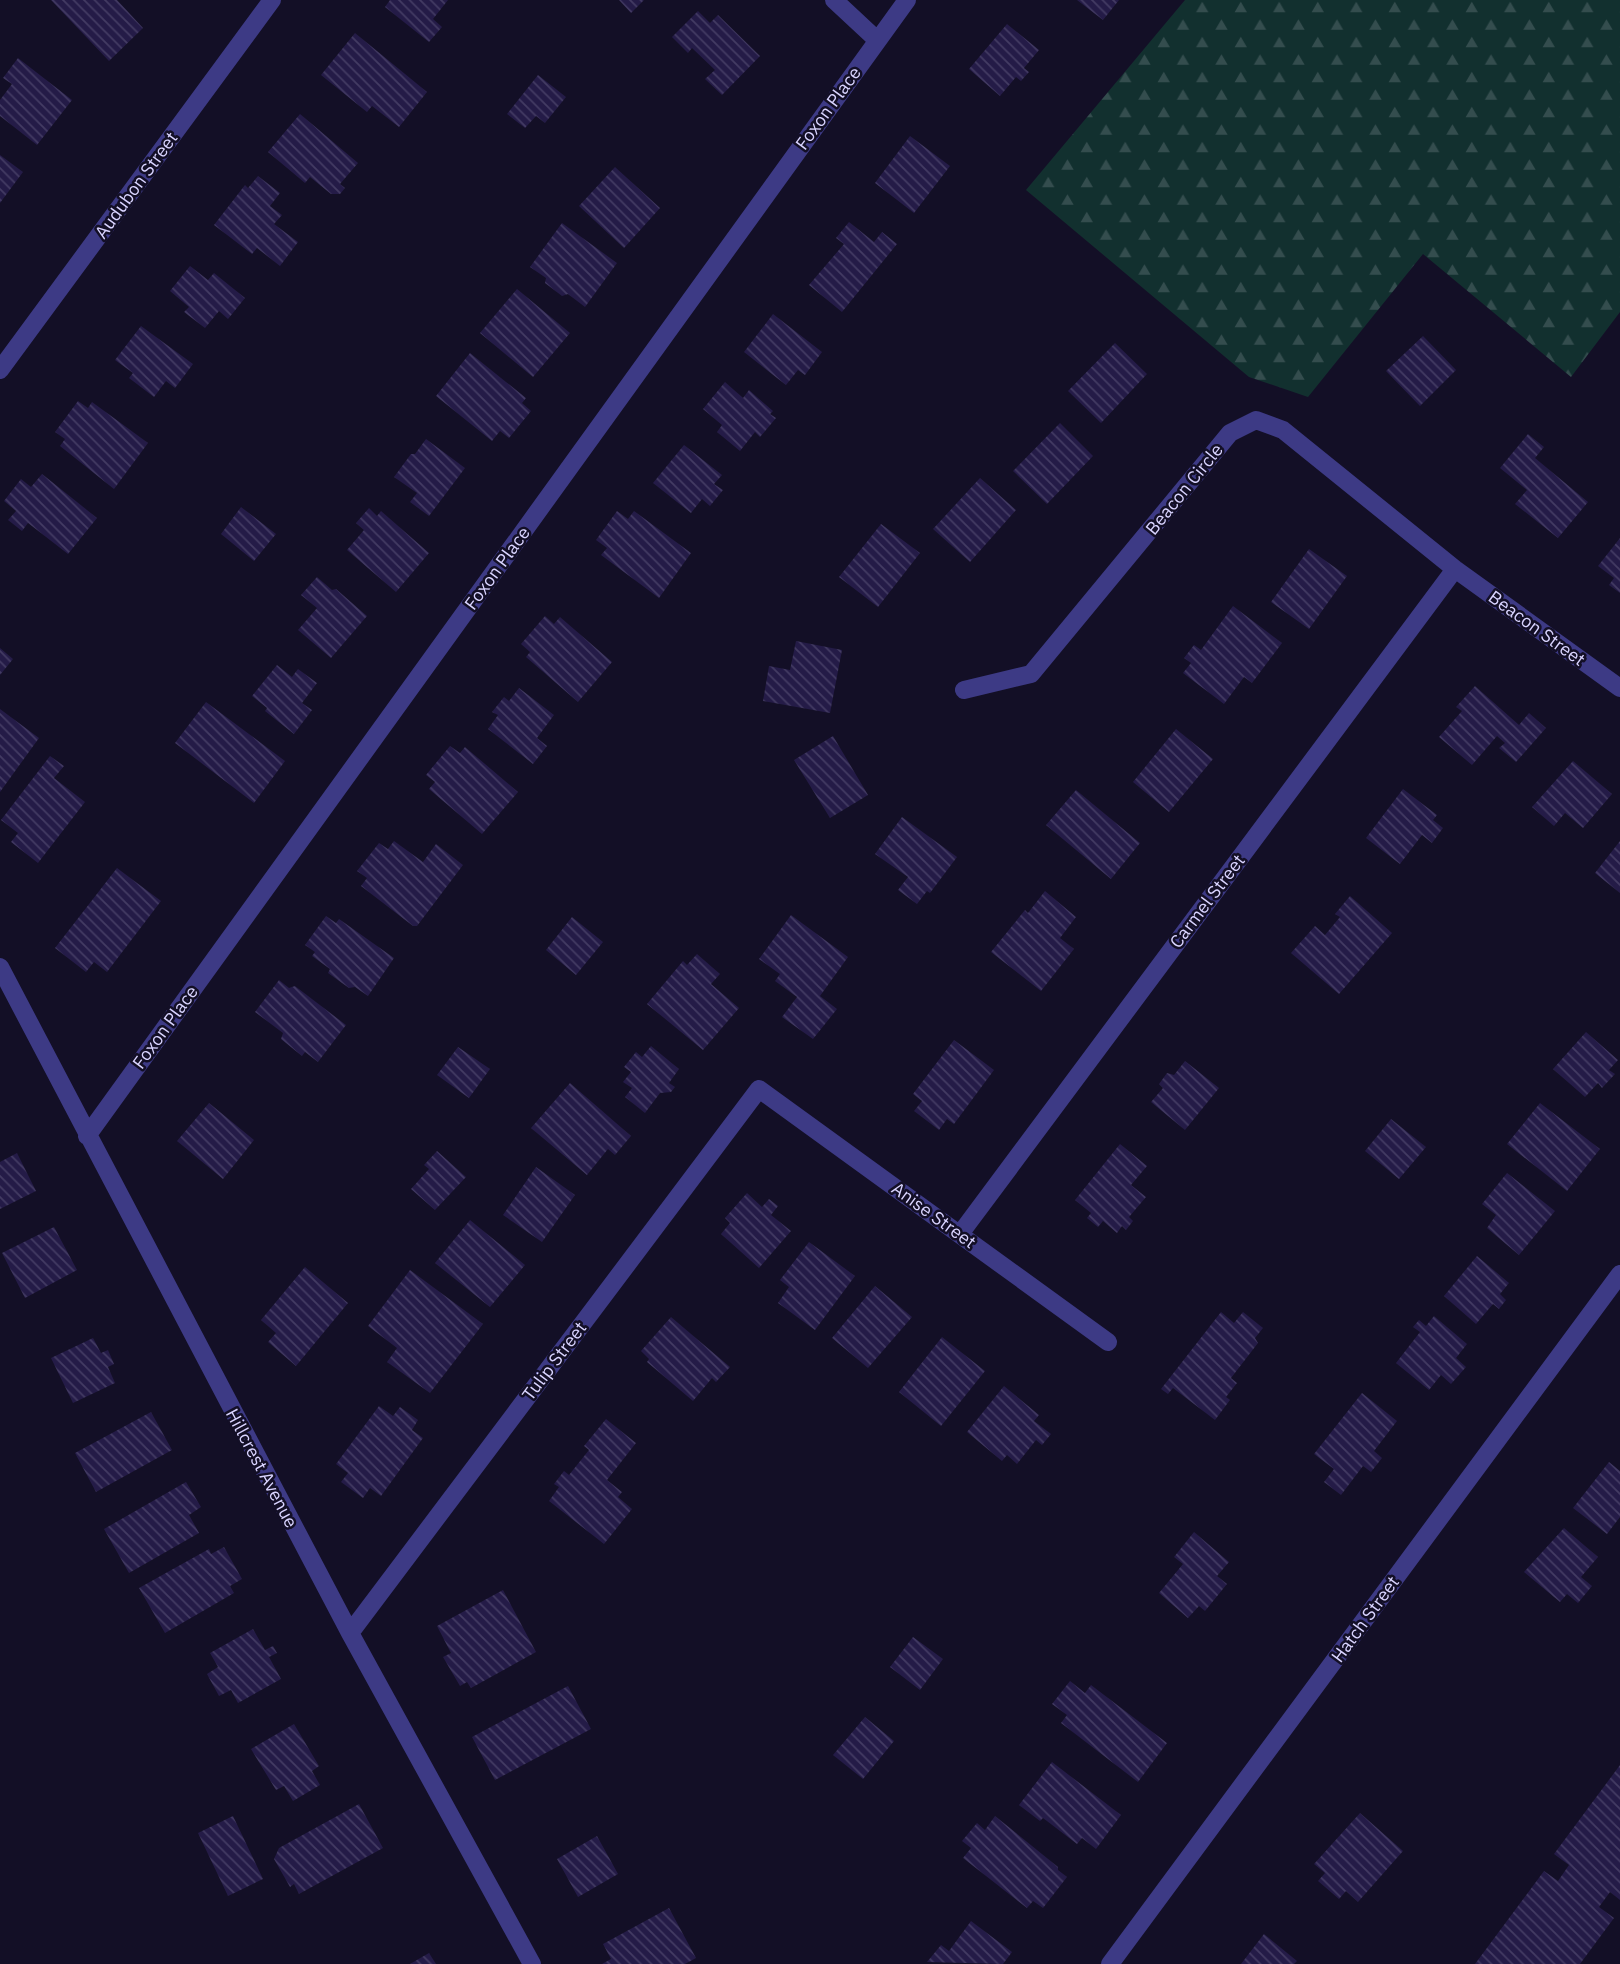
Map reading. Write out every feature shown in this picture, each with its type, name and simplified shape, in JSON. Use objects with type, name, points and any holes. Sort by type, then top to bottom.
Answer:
[{"type":"street","name":"Audubon Street","points":[[0,370],[272,0]]},
{"type":"street","points":[[834,0],[877,40]]},
{"type":"street","name":"Foxon Place","points":[[87,1136],[907,0]]},
{"type":"street","name":"Beacon Circle","points":[[964,690],[1031,674],[1230,433],[1256,420],[1283,430],[1455,569]]},
{"type":"street","name":"Beacon Street","points":[[1455,569],[1620,688]]},
{"type":"street","name":"Carmel Street","points":[[960,1234],[1455,569]]},
{"type":"street","name":"Hillcrest Avenue","points":[[0,967],[350,1633],[532,1964]]},
{"type":"street","name":"Anise Street","points":[[759,1089],[1108,1342]]},
{"type":"street","name":"Tulip Street","points":[[350,1633],[759,1089]]},
{"type":"street","name":"Hatch Street","points":[[1110,1964],[1620,1274]]},
{"type":"green space","points":[[1185,0],[1620,0],[1620,312],[1571,377],[1423,254],[1308,397],[1249,377],[1026,190]]},
{"type":"building","points":[[51,0],[117,0],[143,28],[109,61]]},
{"type":"building","points":[[390,0],[448,0],[433,19],[442,27],[429,42],[385,7]]},
{"type":"building","points":[[619,0],[644,0],[631,13]]},
{"type":"building","points":[[1077,0],[1119,0],[1103,20]]},
{"type":"building","points":[[698,11],[710,23],[718,15],[760,56],[722,95],[705,79],[715,70],[692,48],[688,53],[672,37]]},
{"type":"building","points":[[1007,24],[1039,50],[1024,68],[1029,72],[1021,81],[1016,77],[1000,96],[969,69]]},
{"type":"building","points":[[355,33],[427,92],[399,127],[372,106],[367,112],[321,75]]},
{"type":"building","points":[[18,58],[72,100],[37,145],[0,116],[0,100],[12,84],[3,78]]},
{"type":"building","points":[[538,75],[566,97],[545,123],[536,116],[525,128],[507,114]]},
{"type":"building","points":[[300,114],[358,163],[340,184],[345,188],[340,194],[331,194],[310,177],[305,183],[268,152]]},
{"type":"building","points":[[910,136],[950,166],[914,213],[875,183]]},
{"type":"building","points":[[0,155],[23,172],[0,203]]},
{"type":"building","points":[[615,167],[660,208],[624,248],[579,206]]},
{"type":"building","points":[[258,176],[280,193],[270,206],[282,215],[274,224],[298,242],[280,266],[257,248],[252,254],[214,225],[245,185],[248,188]]},
{"type":"building","points":[[849,222],[874,242],[882,232],[897,244],[842,312],[809,285],[844,244],[836,238]]},
{"type":"building","points":[[562,223],[617,263],[585,307],[568,294],[562,296],[545,283],[546,278],[530,267]]},
{"type":"building","points":[[190,266],[208,280],[214,273],[245,298],[228,319],[219,311],[205,328],[184,312],[189,307],[170,291]]},
{"type":"building","points":[[517,289],[570,333],[533,377],[480,333]]},
{"type":"building","points":[[773,314],[822,352],[805,375],[798,370],[786,385],[744,352]]},
{"type":"building","points":[[141,326],[193,364],[175,388],[166,381],[154,397],[129,378],[133,373],[115,360]]},
{"type":"building","points":[[1423,336],[1456,370],[1420,406],[1386,371]]},
{"type":"building","points":[[1115,343],[1147,374],[1101,423],[1068,391]]},
{"type":"building","points":[[470,353],[526,398],[522,403],[531,411],[509,438],[500,431],[492,441],[436,396]]},
{"type":"building","points":[[725,382],[743,398],[749,390],[773,411],[770,414],[776,418],[760,437],[755,432],[740,451],[717,432],[722,425],[703,409]]},
{"type":"building","points":[[78,401],[88,408],[92,402],[148,443],[114,489],[60,446],[65,439],[55,432]]},
{"type":"building","points":[[1060,423],[1093,456],[1047,504],[1013,471]]},
{"type":"building","points":[[1528,434],[1544,447],[1535,458],[1588,502],[1558,538],[1515,504],[1527,490],[1500,468]]},
{"type":"building","points":[[426,439],[465,468],[429,516],[410,502],[417,493],[394,477]]},
{"type":"building","points":[[684,445],[722,475],[714,484],[723,490],[710,506],[702,499],[691,513],[653,483]]},
{"type":"building","points":[[42,474],[97,518],[68,554],[28,523],[22,531],[8,520],[16,511],[4,501],[21,479],[31,487]]},
{"type":"building","points":[[980,478],[1016,510],[970,562],[933,529]]},
{"type":"building","points":[[241,507],[276,534],[254,561],[221,534]]},
{"type":"building","points":[[369,508],[377,516],[381,511],[429,553],[396,592],[347,550],[364,530],[356,523]]},
{"type":"building","points":[[617,511],[628,519],[634,511],[691,553],[659,598],[601,555],[607,548],[596,540]]},
{"type":"building","points":[[881,524],[920,553],[878,607],[839,577]]},
{"type":"building","points":[[1620,538],[1620,593],[1609,585],[1614,578],[1598,566]]},
{"type":"building","points":[[1309,549],[1347,576],[1309,629],[1271,602]]},
{"type":"building","points":[[317,577],[332,590],[336,589],[367,616],[331,658],[298,630],[317,608],[301,595]]},
{"type":"building","points":[[1233,606],[1282,643],[1252,683],[1244,677],[1224,704],[1183,673],[1191,663],[1184,658],[1194,645],[1201,650]]},
{"type":"building","points":[[545,616],[554,624],[560,617],[612,662],[578,702],[526,657],[530,652],[521,644]]},
{"type":"building","points":[[796,641],[842,650],[830,713],[763,701],[769,666],[790,670]]},
{"type":"building","points":[[0,648],[13,659],[0,675]]},
{"type":"building","points":[[277,665],[292,677],[298,669],[317,683],[302,703],[312,710],[294,734],[265,711],[267,708],[252,696]]},
{"type":"building","points":[[1475,686],[1519,725],[1529,713],[1546,728],[1516,762],[1499,748],[1505,743],[1497,736],[1472,765],[1439,737],[1462,711],[1456,707]]},
{"type":"building","points":[[519,688],[554,715],[537,738],[547,746],[533,764],[488,729],[498,715],[492,712],[504,697],[509,701]]},
{"type":"building","points":[[206,702],[285,761],[254,803],[175,743]]},
{"type":"building","points":[[0,709],[39,738],[0,792]]},
{"type":"building","points":[[1176,729],[1213,759],[1169,812],[1133,782]]},
{"type":"building","points":[[833,736],[868,795],[830,818],[794,760]]},
{"type":"building","points":[[450,746],[460,753],[465,747],[518,792],[482,834],[429,789],[435,782],[426,775]]},
{"type":"building","points":[[50,756],[64,766],[54,778],[85,802],[38,863],[11,842],[18,833],[1,820]]},
{"type":"building","points":[[1573,761],[1612,794],[1583,828],[1565,813],[1554,826],[1532,807]]},
{"type":"building","points":[[1403,789],[1437,815],[1433,820],[1443,828],[1432,843],[1422,835],[1400,864],[1366,838]]},
{"type":"building","points":[[1076,790],[1140,843],[1111,879],[1046,825]]},
{"type":"building","points":[[902,817],[957,857],[930,893],[927,891],[917,904],[898,890],[908,877],[875,854]]},
{"type":"building","points":[[394,841],[423,862],[436,844],[463,865],[417,926],[413,926],[361,886],[367,878],[357,871],[379,843],[388,849]]},
{"type":"building","points":[[1620,841],[1620,893],[1595,873]]},
{"type":"building","points":[[117,868],[161,901],[107,972],[94,962],[86,972],[55,948]]},
{"type":"building","points":[[1045,891],[1076,917],[1060,938],[1074,949],[1041,991],[991,952],[1025,910],[1028,913]]},
{"type":"building","points":[[1350,896],[1392,933],[1339,994],[1291,953],[1315,926],[1325,935],[1340,917],[1335,914]]},
{"type":"building","points":[[791,915],[848,957],[820,996],[837,1009],[813,1039],[782,1017],[797,997],[775,981],[780,974],[759,959]]},
{"type":"building","points":[[326,916],[336,923],[339,919],[394,958],[368,996],[355,987],[349,988],[328,973],[330,969],[312,956],[315,952],[305,945]]},
{"type":"building","points":[[572,917],[603,942],[576,975],[546,950]]},
{"type":"building","points":[[697,954],[720,974],[711,984],[739,1008],[703,1050],[647,1004],[683,961],[687,965]]},
{"type":"building","points":[[279,980],[289,988],[295,986],[346,1025],[318,1062],[305,1052],[302,1056],[281,1039],[283,1033],[255,1012]]},
{"type":"building","points":[[1586,1032],[1618,1060],[1609,1070],[1615,1074],[1602,1088],[1598,1083],[1585,1097],[1553,1069]]},
{"type":"building","points":[[954,1040],[994,1070],[954,1124],[947,1119],[939,1130],[914,1111],[922,1101],[913,1094]]},
{"type":"building","points":[[651,1046],[679,1069],[669,1083],[675,1087],[671,1092],[660,1093],[645,1113],[625,1097],[632,1088],[623,1082],[631,1072],[624,1067],[636,1052],[642,1057]]},
{"type":"building","points":[[458,1047],[490,1069],[469,1098],[437,1075]]},
{"type":"building","points":[[1185,1061],[1219,1088],[1185,1130],[1151,1102],[1163,1088],[1159,1084],[1167,1073],[1174,1075]]},
{"type":"building","points":[[570,1083],[631,1136],[615,1155],[608,1149],[587,1175],[531,1128]]},
{"type":"building","points":[[209,1103],[254,1140],[223,1179],[177,1141]]},
{"type":"building","points":[[1540,1103],[1600,1149],[1567,1191],[1507,1144]]},
{"type":"building","points":[[1391,1119],[1426,1147],[1399,1179],[1365,1151]]},
{"type":"building","points":[[1120,1144],[1147,1166],[1131,1185],[1146,1197],[1129,1217],[1133,1221],[1126,1230],[1122,1226],[1117,1233],[1103,1221],[1098,1227],[1087,1218],[1091,1213],[1075,1200]]},
{"type":"building","points":[[437,1151],[466,1177],[435,1210],[411,1189],[429,1169],[424,1165]]},
{"type":"building","points":[[17,1153],[36,1191],[0,1209],[0,1162]]},
{"type":"building","points":[[536,1167],[575,1195],[542,1242],[503,1215]]},
{"type":"building","points":[[1507,1173],[1555,1211],[1519,1255],[1487,1228],[1496,1215],[1482,1204]]},
{"type":"building","points":[[747,1193],[762,1207],[769,1199],[778,1206],[771,1215],[791,1231],[759,1268],[721,1234],[730,1223],[725,1218]]},
{"type":"building","points":[[470,1220],[525,1265],[490,1307],[435,1263]]},
{"type":"building","points":[[54,1227],[77,1270],[25,1298],[2,1253]]},
{"type":"building","points":[[809,1242],[855,1276],[815,1330],[778,1303],[789,1287],[780,1280]]},
{"type":"building","points":[[1477,1256],[1509,1283],[1500,1294],[1506,1300],[1499,1309],[1493,1304],[1476,1324],[1444,1296]]},
{"type":"building","points":[[305,1267],[348,1303],[296,1366],[268,1342],[276,1333],[261,1320]]},
{"type":"building","points":[[410,1270],[483,1324],[430,1393],[387,1362],[397,1348],[368,1326]]},
{"type":"building","points":[[875,1286],[912,1317],[868,1368],[832,1338]]},
{"type":"building","points":[[1221,1312],[1234,1323],[1243,1312],[1263,1328],[1255,1338],[1258,1343],[1231,1378],[1237,1383],[1226,1397],[1230,1400],[1215,1420],[1173,1388],[1168,1394],[1161,1389]]},
{"type":"building","points":[[1434,1316],[1467,1344],[1456,1358],[1466,1367],[1451,1384],[1441,1375],[1429,1390],[1396,1363],[1420,1332],[1413,1327],[1419,1320],[1426,1326]]},
{"type":"building","points":[[671,1317],[730,1367],[716,1382],[712,1378],[693,1401],[647,1362],[649,1359],[641,1351]]},
{"type":"building","points":[[942,1337],[985,1371],[941,1426],[899,1392]]},
{"type":"building","points":[[93,1338],[101,1353],[108,1350],[114,1364],[108,1367],[115,1383],[73,1403],[51,1358]]},
{"type":"building","points":[[1004,1386],[1039,1415],[1034,1421],[1051,1434],[1042,1445],[1036,1440],[1017,1464],[1007,1455],[1002,1461],[967,1432]]},
{"type":"building","points":[[1362,1393],[1397,1421],[1374,1451],[1382,1458],[1371,1472],[1363,1466],[1341,1495],[1324,1482],[1334,1469],[1314,1454]]},
{"type":"building","points":[[379,1406],[393,1416],[400,1407],[418,1420],[412,1430],[423,1438],[381,1496],[370,1488],[363,1498],[341,1482],[348,1473],[336,1464]]},
{"type":"building","points":[[151,1412],[172,1450],[96,1492],[75,1453]]},
{"type":"building","points":[[606,1419],[636,1443],[607,1480],[622,1492],[618,1497],[632,1509],[604,1544],[549,1501],[559,1487],[554,1484],[564,1471],[569,1475],[589,1450],[584,1446]]},
{"type":"building","points":[[1609,1462],[1620,1471],[1620,1517],[1607,1534],[1573,1508]]},
{"type":"building","points":[[186,1482],[201,1507],[189,1515],[199,1533],[129,1573],[104,1529]]},
{"type":"building","points":[[1564,1528],[1598,1557],[1581,1577],[1592,1586],[1578,1603],[1567,1594],[1560,1602],[1524,1572]]},
{"type":"building","points":[[1194,1532],[1229,1562],[1217,1576],[1227,1584],[1205,1611],[1199,1606],[1188,1618],[1159,1593],[1183,1564],[1174,1557]]},
{"type":"building","points":[[224,1547],[242,1579],[230,1586],[234,1593],[165,1633],[139,1588],[209,1549],[211,1554]]},
{"type":"building","points":[[503,1590],[536,1652],[471,1688],[467,1682],[460,1686],[443,1657],[451,1653],[437,1626]]},
{"type":"building","points":[[253,1629],[265,1650],[273,1646],[277,1653],[269,1657],[281,1679],[238,1703],[231,1690],[219,1696],[207,1674],[218,1667],[210,1653]]},
{"type":"building","points":[[913,1637],[943,1659],[920,1690],[890,1667]]},
{"type":"building","points":[[1070,1681],[1085,1693],[1091,1685],[1167,1743],[1138,1782],[1061,1723],[1067,1715],[1052,1704]]},
{"type":"building","points":[[568,1686],[591,1729],[495,1780],[472,1737]]},
{"type":"building","points":[[865,1717],[894,1741],[863,1779],[833,1755]]},
{"type":"building","points":[[294,1724],[319,1766],[312,1771],[320,1785],[293,1801],[284,1786],[276,1790],[251,1749]]},
{"type":"building","points":[[1052,1762],[1121,1815],[1096,1849],[1082,1838],[1077,1844],[1043,1818],[1040,1821],[1019,1805]]},
{"type":"building","points":[[1620,1765],[1620,1900],[1610,1892],[1599,1907],[1614,1918],[1580,1964],[1475,1964],[1544,1871],[1558,1881],[1569,1865],[1554,1854]]},
{"type":"building","points":[[359,1804],[383,1848],[299,1894],[294,1884],[290,1887],[274,1859],[279,1848]]},
{"type":"building","points":[[1360,1813],[1403,1851],[1358,1902],[1346,1891],[1339,1899],[1318,1881],[1325,1873],[1314,1864]]},
{"type":"building","points":[[233,1816],[263,1879],[228,1896],[198,1833]]},
{"type":"building","points":[[995,1816],[1067,1877],[1043,1908],[1033,1901],[1027,1908],[963,1858],[971,1848],[962,1841],[977,1823],[985,1830]]},
{"type":"building","points":[[597,1836],[618,1874],[578,1897],[557,1859]]},
{"type":"building","points":[[669,1908],[696,1958],[685,1964],[602,1964],[611,1959],[603,1944]]},
{"type":"building","points":[[971,1921],[1012,1952],[1003,1964],[927,1962],[941,1945],[949,1951]]},
{"type":"building","points":[[1264,1934],[1297,1961],[1294,1964],[1241,1964]]},
{"type":"building","points":[[429,1953],[436,1964],[410,1964]]}]
